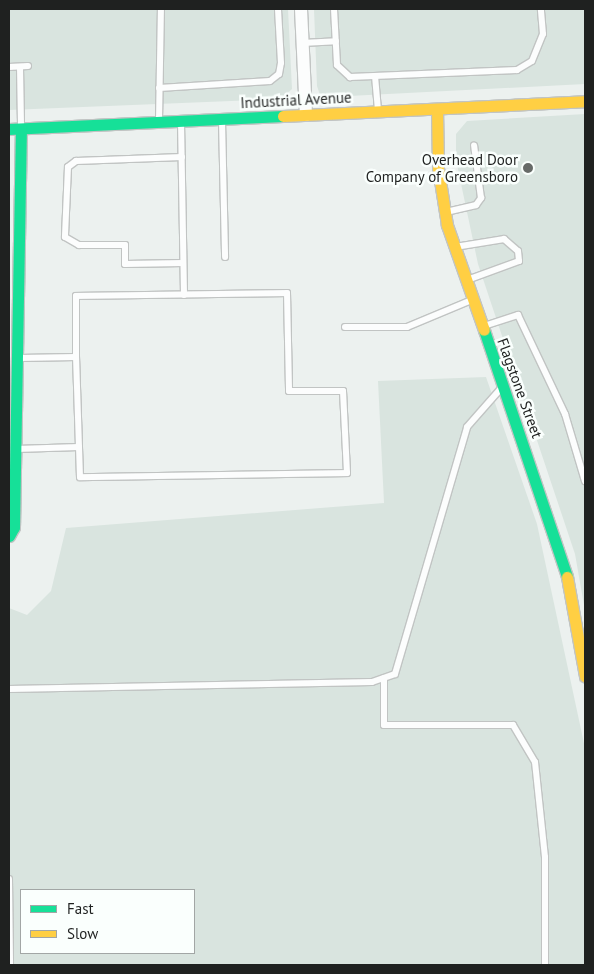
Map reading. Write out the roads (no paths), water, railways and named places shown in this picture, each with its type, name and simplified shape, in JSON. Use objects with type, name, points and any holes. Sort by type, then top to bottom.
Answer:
[{"type":"street","points":[[301,9],[306,115]]},
{"type":"street","name":"Industrial Avenue","points":[[9,130],[585,101]]},
{"type":"street","name":"Flagstone Street","points":[[437,109],[445,212],[454,247],[504,385],[562,560],[580,624],[585,676]]},
{"type":"street","points":[[9,536],[14,528],[13,444],[16,358],[12,312],[13,219],[21,129]]},
{"type":"lane","points":[[159,122],[161,9]]},
{"type":"lane","points":[[159,88],[270,81],[279,74],[278,9]]},
{"type":"lane","points":[[334,9],[337,64],[345,75],[375,76],[517,70],[532,62],[543,34],[541,9]]},
{"type":"lane","points":[[302,43],[336,42]]},
{"type":"lane","points":[[9,67],[28,66]]},
{"type":"lane","points":[[20,67],[21,129]]},
{"type":"lane","points":[[375,76],[378,111]]},
{"type":"lane","points":[[222,119],[225,257]]},
{"type":"lane","points":[[181,121],[184,295]]},
{"type":"lane","points":[[445,212],[476,205],[482,198],[474,145]]},
{"type":"lane","points":[[182,157],[76,161],[68,167],[65,237],[79,246],[125,245],[125,264],[183,263]]},
{"type":"lane","points":[[454,247],[504,239],[518,251],[519,261],[466,280]]},
{"type":"lane","points":[[287,293],[289,391],[343,391],[347,473],[80,477],[76,357],[76,296],[287,293]]},
{"type":"lane","points":[[345,327],[407,327],[473,300]]},
{"type":"lane","points":[[483,326],[518,315],[565,414],[585,481]]},
{"type":"lane","points":[[16,358],[76,357]]},
{"type":"lane","points":[[9,689],[372,682],[395,674],[467,427],[504,385]]},
{"type":"lane","points":[[13,444],[79,446]]},
{"type":"lane","points":[[384,678],[384,725],[513,725],[534,762],[545,856],[545,965]]},
{"type":"lane","points":[[9,879],[10,965]]},
{"type":"place","name":"Overhead Door Company of Greensboro","points":[[528,168]]}]
